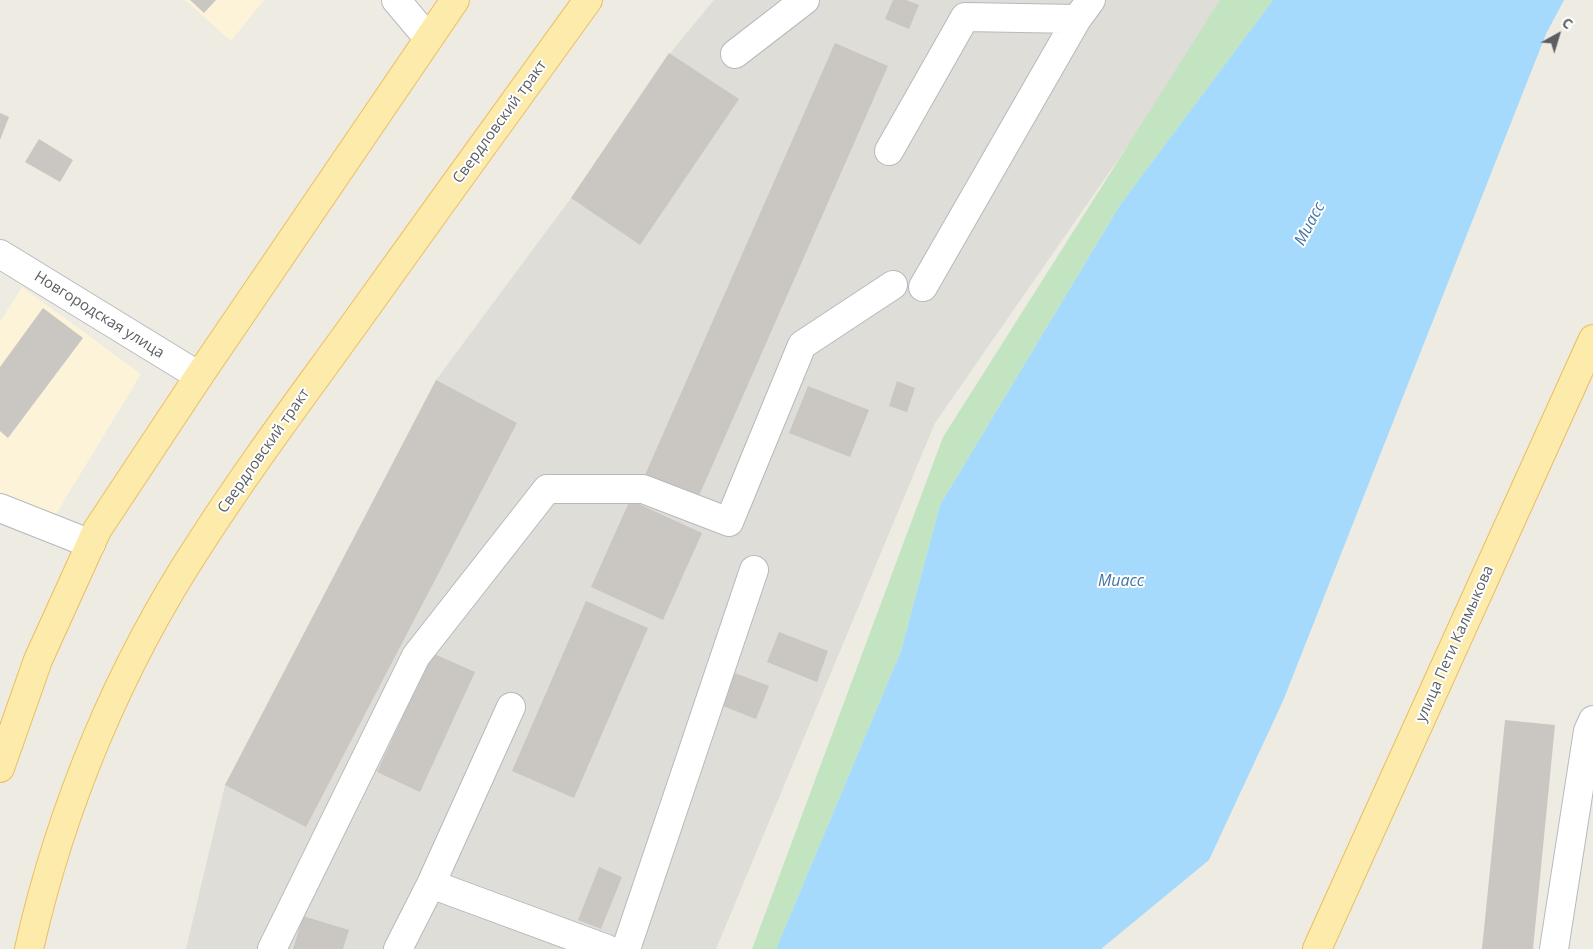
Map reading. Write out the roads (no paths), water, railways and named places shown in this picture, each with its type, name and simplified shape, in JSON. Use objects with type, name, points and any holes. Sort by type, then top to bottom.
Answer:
[{"type":"main road","points":[[0,768],[38,660],[97,530],[199,376],[455,0]]},
{"type":"main road","name":"Свердловский тракт","points":[[29,949],[65,818],[144,640],[198,546],[275,434],[588,0]]},
{"type":"main road","name":"улица Пети Калмыкова","points":[[1317,949],[1593,339]]},
{"type":"street","points":[[396,0],[428,38]]},
{"type":"street","points":[[735,54],[805,0]]},
{"type":"street","points":[[889,151],[965,17],[1084,10]]},
{"type":"street","points":[[923,287],[1084,10]]},
{"type":"street","name":"Новгородская улица","points":[[0,254],[199,376]]},
{"type":"street","points":[[272,949],[416,656],[547,489],[643,489],[729,522],[802,345],[893,286]]},
{"type":"street","points":[[0,508],[91,544]]},
{"type":"street","points":[[626,949],[754,570]]},
{"type":"street","points":[[398,949],[431,884],[511,707]]},
{"type":"street","points":[[1554,949],[1588,731],[1593,720]]},
{"type":"street","points":[[431,884],[607,949]]},
{"type":"water","name":"Миасс","points":[[1273,0],[1564,0],[1546,34],[1283,701],[1209,860],[1101,949],[776,949],[901,651],[940,505],[1120,205]]}]
